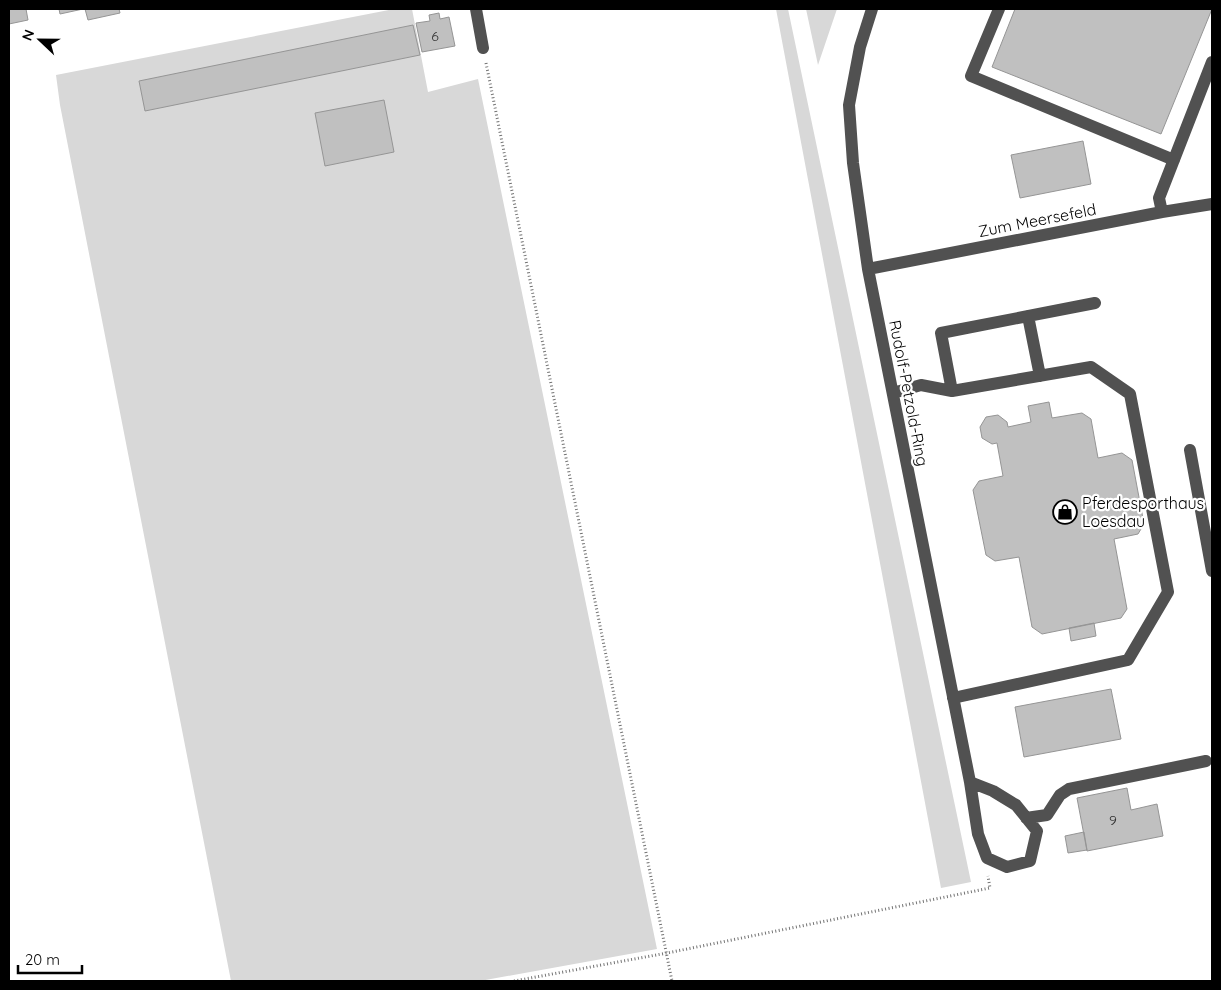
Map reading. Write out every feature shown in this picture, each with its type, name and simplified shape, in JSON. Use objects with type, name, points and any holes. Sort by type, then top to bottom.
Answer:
[{"type":"street","points":[[476,9],[483,48]]},
{"type":"street","name":"Rudolf-Petzold-Ring","points":[[872,9],[860,47],[849,105],[853,163],[868,269],[970,782],[978,834],[987,858],[1007,867],[1030,860],[1037,831],[1016,804],[993,791],[970,782]]},
{"type":"street","points":[[998,9],[971,76],[1174,160]]},
{"type":"street","points":[[1162,212],[1159,198],[1212,62]]},
{"type":"street","name":"Zum Meersefeld","points":[[868,269],[1212,204]]},
{"type":"street","points":[[952,391],[941,333],[1095,303]]},
{"type":"street","points":[[1028,316],[1040,376]]},
{"type":"street","points":[[893,393],[921,386],[952,391],[1091,367],[1130,394],[1168,592],[1128,660],[953,698]]},
{"type":"street","points":[[1190,450],[1212,571]]},
{"type":"street","points":[[1026,818],[1047,814],[1060,795],[1069,789],[1206,761]]},
{"type":"path","points":[[483,48],[672,981]]},
{"type":"path","points":[[514,981],[667,953],[990,888]]},
{"type":"shaded area","points":[[394,9],[412,9],[428,92],[478,79],[657,949],[480,981],[231,981],[60,105],[56,75]]},
{"type":"shaded area","points":[[776,9],[788,9],[971,882],[941,888]]},
{"type":"shaded area","points":[[806,9],[837,9],[818,65]]},
{"type":"building","points":[[9,9],[26,9],[28,20],[9,24]]},
{"type":"building","points":[[59,9],[83,9],[60,14]]},
{"type":"building","points":[[85,9],[119,9],[120,13],[88,20]]},
{"type":"building","points":[[1015,9],[1212,9],[1161,134],[992,67]]},
{"type":"building","points":[[439,13],[440,19],[449,17],[455,46],[422,52],[416,23],[430,21],[429,15]]},
{"type":"building","points":[[413,25],[420,55],[145,111],[139,81]]},
{"type":"building","points":[[384,100],[394,152],[325,166],[315,113]]},
{"type":"building","points":[[1083,141],[1091,184],[1020,198],[1011,155]]},
{"type":"building","points":[[1049,402],[1052,418],[1082,413],[1091,419],[1098,458],[1122,453],[1132,460],[1144,524],[1138,534],[1114,539],[1127,609],[1121,618],[1042,634],[1032,627],[1019,557],[995,561],[986,555],[973,490],[979,481],[1003,476],[997,443],[992,444],[982,438],[980,427],[986,417],[998,415],[1007,422],[1008,427],[1031,422],[1028,406]]},
{"type":"building","points":[[1094,623],[1096,636],[1071,641],[1069,628]]},
{"type":"building","points":[[1111,689],[1121,739],[1024,757],[1015,707]]},
{"type":"building","points":[[1127,788],[1131,810],[1157,804],[1163,836],[1087,851],[1077,798]]},
{"type":"building","points":[[1084,832],[1087,850],[1068,853],[1065,836]]},
{"type":"place","name":"Pferdesporthaus Loesdau","points":[[1065,512]]}]
